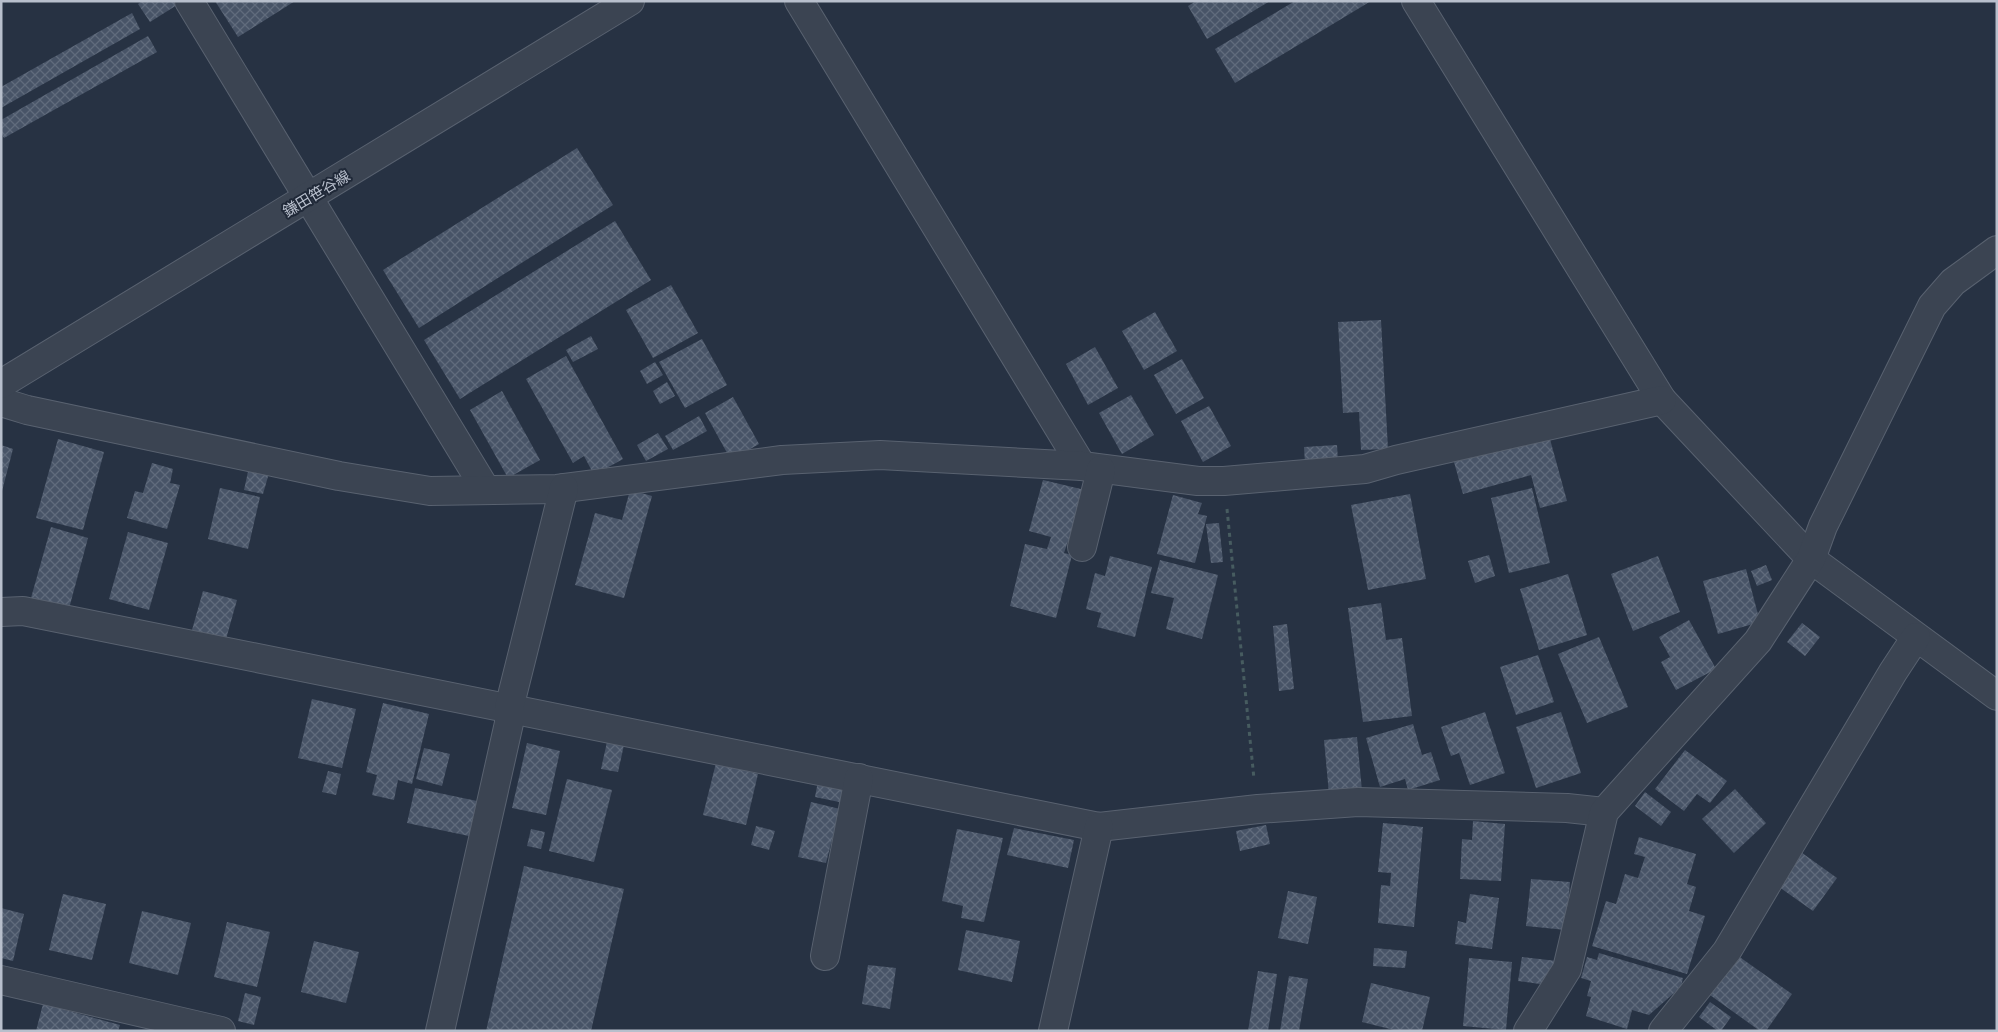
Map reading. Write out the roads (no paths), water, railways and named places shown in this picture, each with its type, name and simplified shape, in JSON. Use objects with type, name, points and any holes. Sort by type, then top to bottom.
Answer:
[{"type":"street","points":[[189,1],[486,490]]},
{"type":"street","name":"鎌田笹谷線","points":[[1,384],[308,199],[630,1]]},
{"type":"street","points":[[799,1],[1092,468],[1082,547]]},
{"type":"street","points":[[1416,1],[1662,400],[1811,559],[1997,696]]},
{"type":"street","points":[[1528,1031],[1568,969],[1604,812],[1758,641],[1811,559],[1823,526],[1932,306],[1953,282],[1997,250]]},
{"type":"street","points":[[1,402],[27,410],[395,486],[430,491],[460,492],[564,488],[782,460],[871,456],[1092,468],[1198,481],[1224,481],[1365,469],[1396,460],[1662,400]]},
{"type":"street","points":[[440,1031],[509,723],[509,708],[564,488]]},
{"type":"street","points":[[1,612],[23,610],[1099,826],[1258,809],[1358,802],[1568,808],[1604,812]]},
{"type":"street","points":[[1663,1031],[1727,951],[1893,672],[1916,637]]},
{"type":"street","points":[[825,956],[859,778]]},
{"type":"street","points":[[1053,1031],[1099,826]]},
{"type":"street","points":[[1,980],[222,1031]]}]
